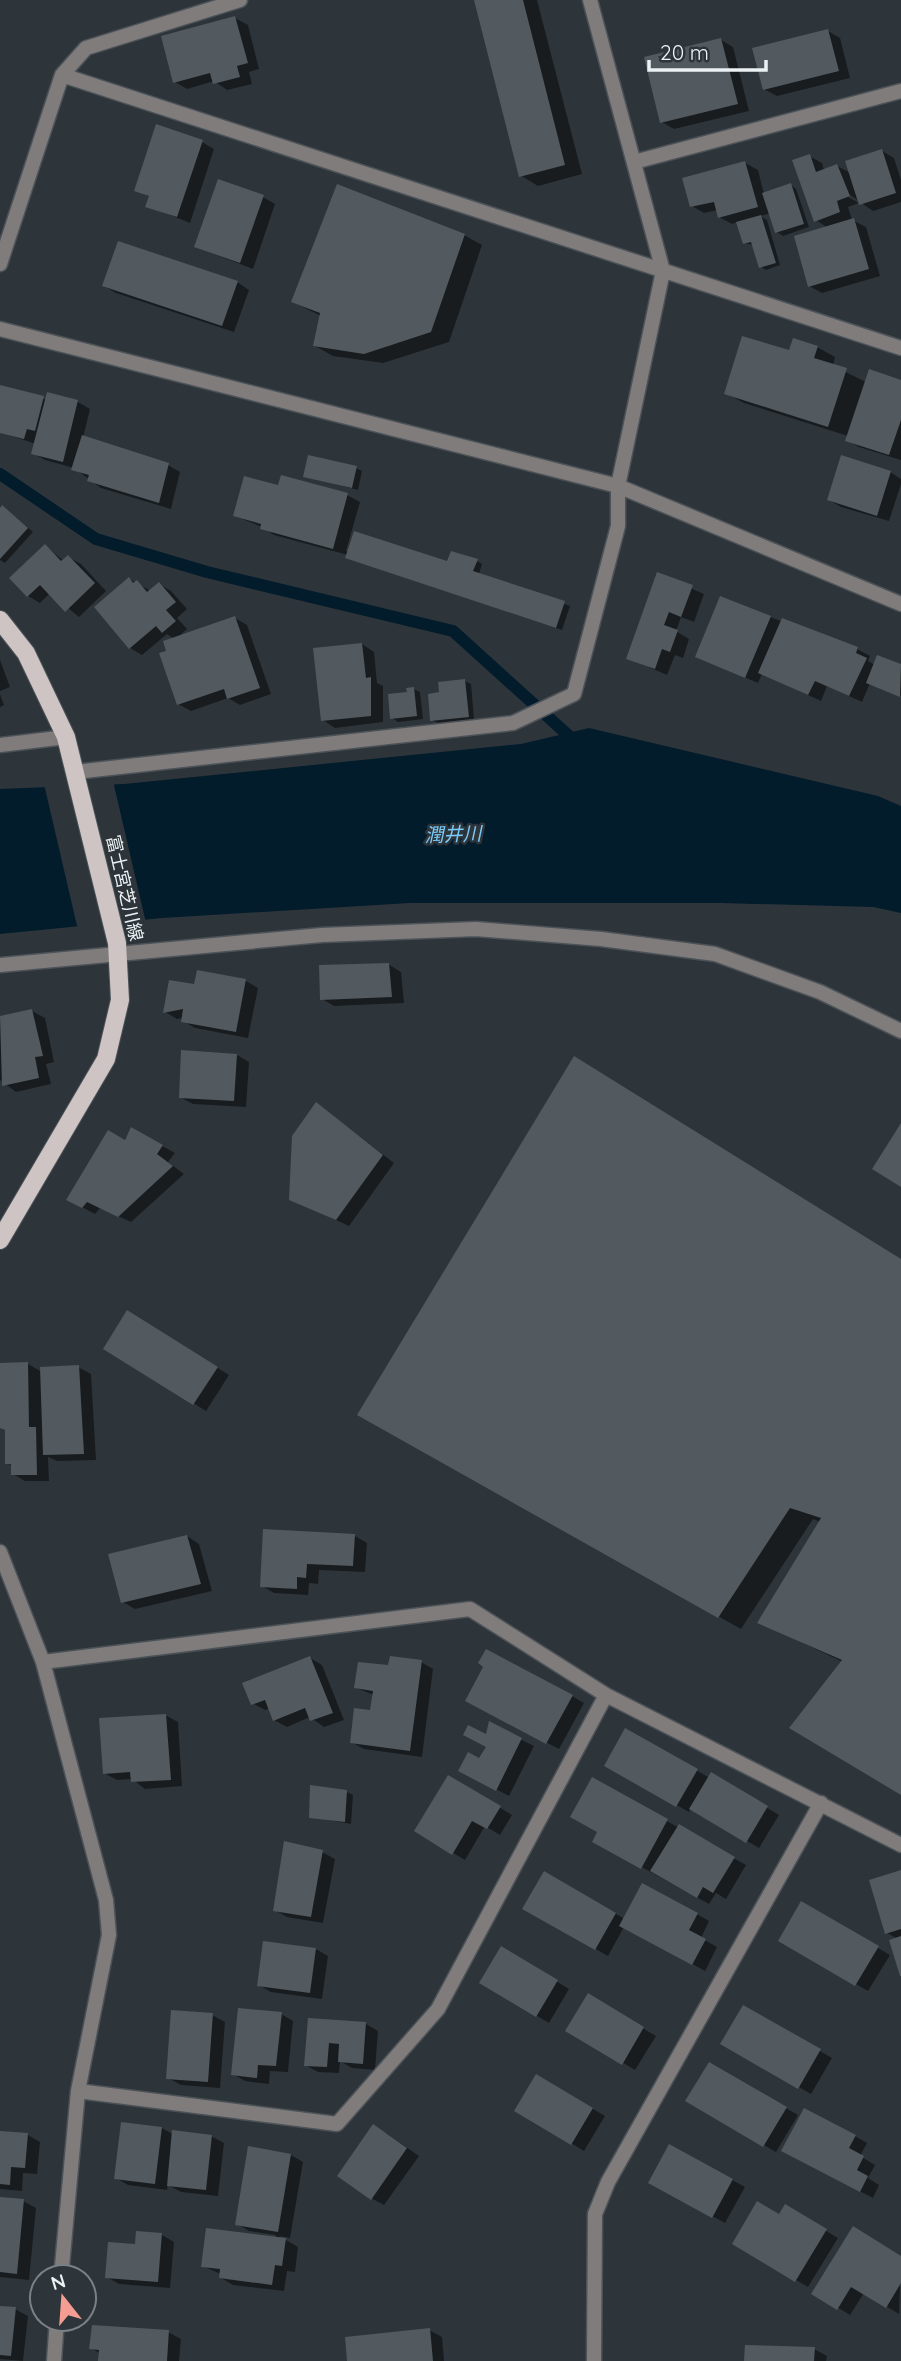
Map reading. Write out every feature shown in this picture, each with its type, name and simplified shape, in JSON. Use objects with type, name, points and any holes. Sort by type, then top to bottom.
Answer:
[{"type":"main road","name":"富士宮芝川線","points":[[0,620],[26,653],[66,737],[118,949],[120,1000],[106,1059],[0,1240]]},
{"type":"street","points":[[0,264],[62,75],[86,48],[240,0]]},
{"type":"street","points":[[76,777],[513,723],[574,694],[618,526],[618,486],[663,271],[590,0]]},
{"type":"street","points":[[62,75],[901,348]]},
{"type":"street","points":[[634,162],[901,91]]},
{"type":"street","points":[[0,329],[618,486],[901,604]]},
{"type":"street","points":[[0,745],[66,737]]},
{"type":"street","points":[[0,965],[118,949],[322,935],[476,929],[601,939],[715,954],[820,992],[901,1031]]},
{"type":"street","points":[[0,1552],[43,1662],[106,1900],[109,1935],[78,2091],[62,2263]]},
{"type":"street","points":[[43,1662],[470,1609],[606,1696],[901,1845]]},
{"type":"street","points":[[78,2091],[337,2124],[438,2009],[606,1696]]},
{"type":"street","points":[[594,2361],[595,2214],[608,2182],[821,1803]]},
{"type":"street","points":[[54,2361],[56,2333]]},
{"type":"water","name":"潤井川","points":[[589,728],[878,796],[901,806],[901,913],[873,907],[720,903],[410,903],[162,918],[0,934],[0,789],[124,784],[521,744]]},
{"type":"pier","points":[[113,781],[146,923],[78,930],[44,784]]},
{"type":"building","points":[[474,0],[523,0],[565,165],[519,177]]},
{"type":"building","points":[[235,16],[248,63],[237,66],[240,77],[213,84],[210,73],[173,83],[161,36]]},
{"type":"building","points":[[828,29],[839,71],[763,90],[752,48]]},
{"type":"building","points":[[721,38],[738,104],[660,123],[644,57]]},
{"type":"building","points":[[156,124],[203,140],[177,217],[145,207],[149,196],[134,191]]},
{"type":"building","points":[[882,149],[896,193],[859,205],[845,161]]},
{"type":"building","points":[[810,154],[816,172],[837,164],[850,196],[837,201],[840,212],[814,222],[792,160]]},
{"type":"building","points":[[745,161],[758,207],[718,218],[714,202],[690,207],[682,178]]},
{"type":"building","points":[[218,179],[264,195],[240,263],[194,247]]},
{"type":"building","points":[[791,183],[804,224],[775,233],[762,193]]},
{"type":"building","points":[[337,184],[465,234],[431,332],[364,354],[313,346],[320,313],[291,302]]},
{"type":"building","points":[[761,215],[776,263],[759,268],[751,242],[743,244],[736,222]]},
{"type":"building","points":[[854,218],[869,269],[808,287],[794,236]]},
{"type":"building","points":[[118,241],[238,281],[222,326],[102,286]]},
{"type":"building","points":[[742,336],[789,350],[793,338],[818,346],[814,358],[847,368],[828,427],[724,394]]},
{"type":"building","points":[[869,369],[901,380],[901,420],[889,455],[845,441]]},
{"type":"building","points":[[0,385],[44,396],[35,431],[27,429],[24,439],[0,433]]},
{"type":"building","points":[[47,392],[78,400],[63,462],[31,454]]},
{"type":"building","points":[[82,435],[169,463],[159,503],[87,481],[89,475],[71,470]]},
{"type":"building","points":[[308,455],[357,466],[352,488],[303,477]]},
{"type":"building","points":[[841,455],[891,471],[877,516],[827,500]]},
{"type":"building","points":[[281,475],[348,493],[333,549],[260,529],[261,524],[233,516],[244,476],[278,485]]},
{"type":"building","points":[[2,505],[28,528],[0,559],[0,508]]},
{"type":"building","points":[[354,531],[447,561],[451,551],[478,559],[473,571],[565,601],[556,628],[345,558]]},
{"type":"building","points":[[45,544],[61,561],[68,555],[95,583],[65,612],[40,585],[27,597],[9,578]]},
{"type":"building","points":[[657,572],[693,585],[681,617],[669,612],[664,625],[678,630],[670,652],[662,649],[655,669],[626,659]]},
{"type":"building","points":[[129,577],[133,583],[137,580],[147,592],[159,582],[176,602],[166,610],[176,621],[162,633],[156,626],[129,649],[94,607]]},
{"type":"building","points":[[720,596],[771,616],[745,678],[695,657]]},
{"type":"building","points":[[235,616],[260,688],[227,699],[224,689],[177,705],[159,653],[166,651],[163,641]]},
{"type":"building","points":[[782,618],[858,647],[856,653],[867,658],[849,696],[815,681],[808,695],[758,673]]},
{"type":"building","points":[[362,643],[366,678],[371,677],[371,716],[321,721],[313,648]]},
{"type":"building","points":[[877,655],[901,664],[900,697],[866,683]]},
{"type":"building","points":[[465,679],[469,717],[430,721],[428,694],[439,692],[438,682]]},
{"type":"building","points":[[414,687],[417,716],[390,719],[388,694],[407,692],[406,688]]},
{"type":"building","points":[[389,963],[392,997],[320,1000],[319,965]]},
{"type":"building","points":[[197,970],[246,979],[236,1032],[181,1022],[183,1009],[163,1013],[169,980],[194,984]]},
{"type":"building","points":[[32,1009],[43,1056],[35,1057],[39,1078],[2,1086],[0,1016]]},
{"type":"building","points":[[181,1050],[237,1054],[234,1101],[179,1098]]},
{"type":"building","points":[[574,1056],[901,1259],[901,1795],[789,1728],[842,1660],[757,1623],[821,1518],[790,1508],[718,1618],[357,1415]]},
{"type":"building","points":[[316,1102],[383,1155],[336,1220],[289,1200],[292,1136]]},
{"type":"building","points":[[901,1123],[901,1187],[872,1169]]},
{"type":"building","points":[[131,1127],[163,1145],[157,1154],[173,1166],[118,1217],[87,1202],[82,1208],[66,1200],[108,1130],[125,1140]]},
{"type":"building","points":[[127,1310],[218,1367],[193,1405],[103,1349]]},
{"type":"building","points":[[28,1362],[29,1427],[36,1427],[37,1475],[11,1475],[11,1464],[5,1464],[5,1430],[0,1428],[0,1363]]},
{"type":"building","points":[[79,1365],[84,1454],[43,1455],[40,1367]]},
{"type":"building","points":[[263,1529],[355,1534],[353,1566],[307,1564],[306,1578],[297,1577],[297,1589],[260,1587]]},
{"type":"building","points":[[187,1535],[201,1584],[121,1603],[108,1554]]},
{"type":"building","points":[[486,1649],[573,1695],[546,1744],[465,1701],[483,1667],[478,1663]]},
{"type":"building","points":[[310,1656],[333,1713],[310,1721],[305,1708],[273,1721],[265,1700],[251,1705],[242,1683]]},
{"type":"building","points":[[390,1656],[422,1660],[410,1751],[350,1743],[354,1708],[370,1710],[373,1691],[354,1688],[358,1662],[388,1665]]},
{"type":"building","points":[[166,1714],[171,1780],[131,1782],[130,1772],[103,1774],[99,1718]]},
{"type":"building","points":[[489,1721],[522,1738],[496,1791],[458,1771],[468,1752],[479,1758],[486,1747],[463,1735],[468,1725],[486,1734]]},
{"type":"building","points":[[625,1728],[698,1769],[676,1807],[604,1766]]},
{"type":"building","points":[[711,1772],[768,1806],[746,1843],[689,1809]]},
{"type":"building","points":[[448,1775],[501,1806],[487,1829],[472,1821],[452,1855],[414,1831]]},
{"type":"building","points":[[592,1777],[668,1819],[641,1869],[592,1842],[597,1832],[570,1817]]},
{"type":"building","points":[[310,1785],[347,1790],[345,1822],[309,1818]]},
{"type":"building","points":[[679,1824],[735,1857],[713,1893],[703,1887],[697,1898],[650,1871]]},
{"type":"building","points":[[284,1841],[323,1850],[311,1917],[273,1911]]},
{"type":"building","points":[[901,1870],[901,1929],[885,1934],[869,1880]]},
{"type":"building","points":[[544,1871],[616,1913],[595,1950],[522,1909]]},
{"type":"building","points":[[642,1883],[698,1913],[689,1930],[706,1939],[692,1965],[619,1926]]},
{"type":"building","points":[[801,1901],[879,1946],[855,1986],[778,1941]]},
{"type":"building","points":[[901,1936],[901,1976],[900,1976],[889,1940]]},
{"type":"building","points":[[263,1941],[316,1948],[310,1993],[257,1986]]},
{"type":"building","points":[[501,1946],[558,1980],[536,2017],[479,1983]]},
{"type":"building","points":[[588,1993],[644,2027],[622,2065],[565,2031]]},
{"type":"building","points":[[743,2005],[821,2049],[798,2089],[720,2044]]},
{"type":"building","points":[[238,2008],[282,2012],[276,2066],[258,2065],[257,2078],[231,2075]]},
{"type":"building","points":[[171,2010],[213,2013],[208,2082],[166,2079]]},
{"type":"building","points":[[308,2018],[366,2022],[363,2064],[338,2062],[339,2044],[329,2043],[327,2067],[304,2066]]},
{"type":"building","points":[[709,2062],[787,2107],[763,2147],[685,2101]]},
{"type":"building","points":[[536,2074],[593,2108],[571,2145],[514,2111]]},
{"type":"building","points":[[804,2108],[856,2135],[849,2148],[864,2156],[857,2170],[868,2176],[860,2192],[781,2151]]},
{"type":"building","points":[[121,2122],[162,2127],[155,2184],[114,2179]]},
{"type":"building","points":[[373,2124],[407,2148],[371,2200],[337,2176]]},
{"type":"building","points":[[172,2130],[212,2135],[206,2190],[167,2186]]},
{"type":"building","points":[[0,2131],[28,2133],[25,2168],[11,2167],[10,2185],[0,2184]]},
{"type":"building","points":[[669,2144],[733,2179],[712,2218],[648,2183]]},
{"type":"building","points":[[248,2146],[291,2154],[278,2232],[235,2225]]},
{"type":"building","points":[[0,2197],[24,2199],[17,2274],[0,2272]]},
{"type":"building","points":[[757,2201],[779,2214],[785,2204],[827,2229],[795,2282],[732,2244]]},
{"type":"building","points":[[853,2226],[901,2256],[901,2283],[886,2308],[851,2287],[837,2310],[811,2294]]},
{"type":"building","points":[[206,2228],[286,2238],[282,2266],[275,2265],[272,2285],[219,2278],[220,2269],[201,2267]]},
{"type":"building","points":[[136,2231],[162,2233],[158,2282],[105,2278],[108,2242],[135,2244]]},
{"type":"building","points":[[0,2306],[16,2307],[11,2356],[0,2355]]},
{"type":"building","points":[[98,2325],[169,2330],[167,2361],[98,2361],[99,2350],[89,2349],[91,2333],[98,2333]]},
{"type":"building","points":[[430,2328],[433,2361],[347,2361],[345,2337]]},
{"type":"building","points":[[745,2345],[815,2347],[814,2361],[744,2361]]},
{"type":"waterway","points":[[0,474],[96,539],[207,572],[453,631],[579,745]]}]
